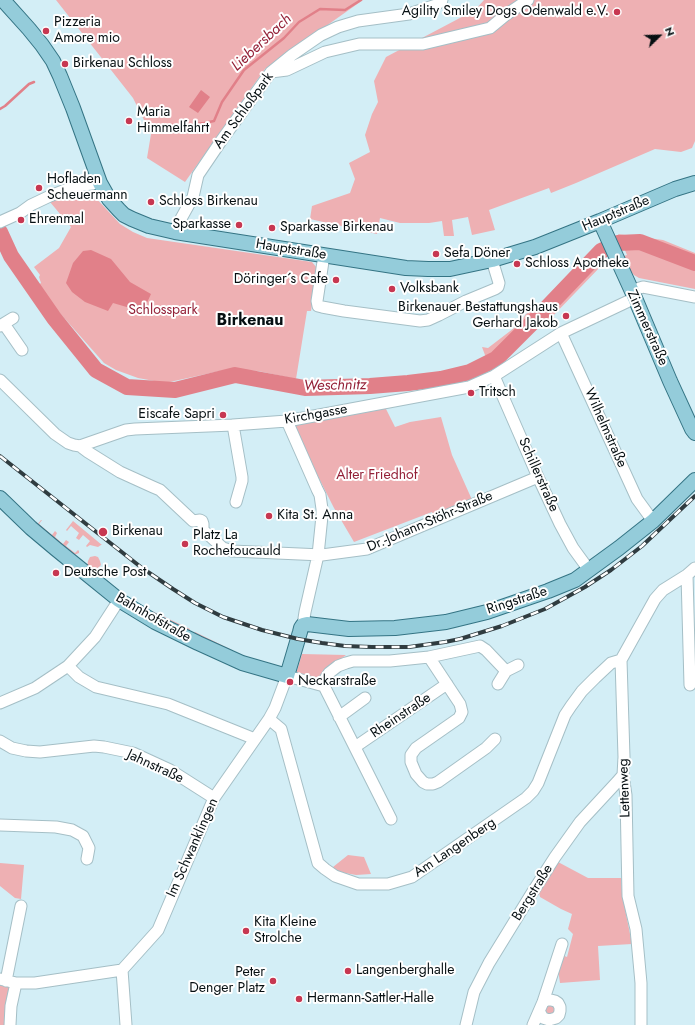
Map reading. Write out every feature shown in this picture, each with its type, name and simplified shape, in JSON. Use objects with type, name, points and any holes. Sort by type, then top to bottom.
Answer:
[{"type":"main road","name":"Hauptstraße","points":[[3,0],[29,29],[53,61],[73,108],[100,183],[110,199],[124,215],[132,220],[149,226],[174,232],[324,254],[406,268],[450,269],[492,260],[535,247],[675,189],[695,183]]},
{"type":"main road","name":"Zimmerstraße","points":[[600,221],[670,381],[695,433]]},
{"type":"main road","name":"Ringstraße","points":[[303,625],[307,624],[349,629],[395,628],[446,622],[487,612],[548,591],[575,580],[620,548],[653,521],[695,480]]},
{"type":"main road","name":"Bahnhofstraße","points":[[0,498],[31,528],[119,600],[155,622],[238,661],[287,676]]},
{"type":"main road","points":[[287,676],[303,625]]},
{"type":"street","name":"Am Schloßpark","points":[[174,232],[192,197],[198,175],[271,72],[321,35],[338,27],[358,21],[409,14],[436,5],[442,0]]},
{"type":"street","points":[[271,72],[287,70],[325,52],[360,44],[423,44],[490,28],[528,0]]},
{"type":"street","points":[[0,222],[20,213],[31,205],[56,193],[83,185],[100,183]]},
{"type":"street","points":[[324,254],[317,301],[318,306],[420,321],[428,320],[498,287],[499,283],[492,260]]},
{"type":"street","name":"Kirchgasse","points":[[80,446],[126,430],[287,421],[469,387],[494,376],[561,333],[633,295],[643,287],[695,297]]},
{"type":"street","points":[[6,323],[22,350]]},
{"type":"street","name":"Wilhelmstraße","points":[[561,333],[637,499],[653,521]]},
{"type":"street","name":"Schillerstraße","points":[[494,376],[538,476],[573,548],[589,570]]},
{"type":"street","points":[[0,380],[55,434],[68,443],[80,446]]},
{"type":"street","points":[[287,421],[322,502],[318,555],[303,625]]},
{"type":"street","points":[[233,425],[242,477],[236,502]]},
{"type":"street","name":"Dr.-Johann-Stöhr-Straße","points":[[80,446],[120,472],[160,490],[194,521],[202,521],[203,530],[223,548],[232,551],[318,555],[367,550],[538,476]]},
{"type":"street","points":[[621,660],[655,598],[663,590],[691,572]]},
{"type":"street","points":[[690,685],[691,572]]},
{"type":"street","points":[[0,703],[35,688],[68,666],[96,637],[119,600]]},
{"type":"street","points":[[287,676],[324,686],[325,679],[338,666],[353,661],[390,661],[429,657],[480,646],[486,650],[506,671]]},
{"type":"street","points":[[429,657],[460,704],[462,712],[459,718],[416,748],[411,755],[411,762],[414,771],[420,780],[427,784],[438,782],[486,748],[495,739]]},
{"type":"street","name":"Am Langenberg","points":[[269,719],[281,729],[318,863],[325,870],[335,876],[358,884],[388,884],[412,877],[526,798],[538,783],[570,706],[582,691],[611,663],[621,660]]},
{"type":"street","name":"Lettenweg","points":[[621,660],[624,756],[623,775],[626,795],[628,896],[637,937],[641,983],[641,1025]]},
{"type":"street","points":[[498,684],[506,671],[518,665]]},
{"type":"street","points":[[68,666],[78,677],[96,687],[168,704],[255,739]]},
{"type":"street","name":"Im Schwanklingen","points":[[122,970],[158,930],[214,798],[269,719],[275,708],[287,676]]},
{"type":"street","name":"Rheinstraße","points":[[355,747],[447,684]]},
{"type":"street","name":"Rheinstraße","points":[[324,686],[391,819]]},
{"type":"street","points":[[339,717],[365,698]]},
{"type":"street","name":"Jahnstraße","points":[[0,740],[12,748],[26,751],[40,752],[94,746],[133,753],[170,770],[214,798]]},
{"type":"street","name":"Bergstraße","points":[[466,1025],[474,992],[489,963],[528,899],[580,822],[623,775]]},
{"type":"street","points":[[0,826],[56,827],[72,830],[83,836],[89,848],[88,859]]},
{"type":"street","points":[[10,1025],[10,1006],[7,981],[21,906]]},
{"type":"street","points":[[533,1025],[541,1007],[562,944]]},
{"type":"street","points":[[7,981],[35,983],[122,970],[126,1025]]},
{"type":"street","points":[[547,1000],[558,1003],[560,1007],[559,1022],[546,1020],[543,1018],[541,1007],[547,1000]]},
{"type":"green space","points":[[56,0],[363,0],[265,69],[185,182],[147,158],[151,134],[133,98]]},
{"type":"green space","points":[[484,0],[695,0],[695,141],[692,148],[681,152],[655,149],[551,193],[549,188],[489,210],[495,230],[472,235],[468,217],[452,220],[454,236],[444,236],[442,221],[429,223],[400,223],[380,218],[377,234],[310,219],[312,206],[350,193],[355,179],[349,163],[370,152],[365,135],[378,102],[374,81],[386,57],[475,10]]},
{"type":"green space","name":"Schlosspark","points":[[77,193],[89,194],[95,197],[120,224],[147,238],[312,262],[317,268],[311,311],[307,311],[296,379],[258,371],[236,370],[220,371],[165,383],[138,378],[116,370],[104,363],[43,294],[38,285],[41,283],[39,277],[40,275],[34,267],[59,248],[71,227],[50,202]]},
{"type":"green space","points":[[618,234],[663,240],[695,253],[695,289],[639,278],[634,275],[630,271],[624,256],[627,255]]},
{"type":"green space","points":[[592,264],[602,265],[549,320],[520,342],[489,361],[482,347],[488,348],[518,325],[526,314],[557,295],[578,272]]},
{"type":"green space","name":"Alter Friedhof","points":[[385,407],[395,427],[410,422],[441,417],[452,455],[473,502],[435,518],[432,512],[354,542],[334,508],[294,429],[297,423]]},
{"type":"green space","points":[[41,520],[39,524],[52,535],[55,531],[57,533],[55,537],[63,544],[66,540],[69,542],[66,546],[75,553],[78,550],[79,553],[74,555],[36,526]]},
{"type":"green space","points":[[73,521],[102,545],[98,547],[90,545],[87,547],[86,546],[90,541],[83,535],[79,540],[76,538],[79,533],[71,526],[67,531],[66,530]]},
{"type":"green space","points":[[90,557],[98,557],[101,565],[97,569],[91,570],[87,567],[88,561]]},
{"type":"green space","points":[[152,611],[190,629],[188,633],[151,613]]},
{"type":"green space","points":[[195,632],[232,650],[231,653],[193,635]]},
{"type":"green space","points":[[302,654],[346,655],[315,679],[296,674]]},
{"type":"green space","points":[[348,855],[364,857],[371,874],[356,875],[334,871],[333,867]]},
{"type":"green space","points":[[558,862],[588,878],[621,878],[622,894],[632,944],[598,946],[600,980],[560,983],[558,969],[562,955],[567,957],[573,934],[568,929],[572,914],[540,897],[539,893]]},
{"type":"green space","points":[[0,863],[24,865],[21,899],[15,898],[0,886]]},
{"type":"green space","points":[[0,984],[11,987],[8,1025],[0,1025]]},
{"type":"green space","points":[[547,1004],[554,1006],[555,1013],[547,1015],[544,1008]]},
{"type":"shaded area","points":[[201,90],[210,97],[198,113],[189,107]]},
{"type":"shaded area","points":[[91,250],[111,259],[130,282],[151,294],[146,305],[130,308],[113,303],[108,311],[85,302],[72,292],[66,283],[73,263],[83,251]]},
{"type":"waterway","name":"Liebersbach","points":[[170,125],[190,125],[214,121],[222,102],[244,70],[284,38],[299,22],[320,9],[345,10],[361,0]]},
{"type":"waterway","name":"Liebersbach","points":[[0,109],[29,84],[34,82]]},
{"type":"waterway","name":"Weschnitz","points":[[0,232],[11,256],[54,318],[96,370],[127,387],[175,390],[235,375],[305,388],[408,383],[441,379],[470,372],[496,359],[601,251],[618,243],[640,242],[695,263]]},
{"type":"railway","points":[[0,456],[142,568],[195,603],[223,617],[262,630],[298,639],[345,646],[409,647],[445,642],[502,626],[545,609],[585,587],[611,570],[642,546],[695,496]]},
{"type":"place","name":"Agility Smiley Dogs Odenwald e.V.","points":[[617,12]]},
{"type":"place","name":"Pizzeria Amore mio","points":[[46,31]]},
{"type":"place","name":"Birkenau Schloss","points":[[65,64]]},
{"type":"place","name":"Maria Himmelfahrt","points":[[129,121]]},
{"type":"place","name":"Hofladen Scheuermann","points":[[39,188]]},
{"type":"place","name":"Schloss Birkenau","points":[[151,202]]},
{"type":"place","name":"Ehrenmal","points":[[21,220]]},
{"type":"place","name":"Sparkasse","points":[[239,225]]},
{"type":"place","name":"Sparkasse Birkenau","points":[[272,228]]},
{"type":"place","name":"Sefa Döner","points":[[436,254]]},
{"type":"place","name":"Schloss Apotheke","points":[[517,264]]},
{"type":"place","name":"Döringer´s Cafe","points":[[336,280]]},
{"type":"place","name":"Volksbank","points":[[392,289]]},
{"type":"place","name":"Birkenauer Bestattungshaus Gerhard Jakob","points":[[566,316]]},
{"type":"place","name":"Tritsch","points":[[471,393]]},
{"type":"place","name":"Eiscafe Sapri","points":[[223,415]]},
{"type":"place","name":"Kita St. Anna","points":[[269,516]]},
{"type":"place","name":"Birkenau","points":[[103,532]]},
{"type":"place","name":"Platz La Rochefoucauld","points":[[185,544]]},
{"type":"place","name":"Deutsche Post","points":[[56,573]]},
{"type":"place","name":"Neckarstraße","points":[[290,682]]},
{"type":"place","name":"Kita Kleine Strolche","points":[[246,931]]},
{"type":"place","name":"Langenberghalle","points":[[348,971]]},
{"type":"place","name":"Peter Denger Platz","points":[[273,981]]},
{"type":"place","name":"Hermann-Sattler-Halle","points":[[299,999]]},
{"type":"district","name":"Birkenau","points":[[250,321]]}]
